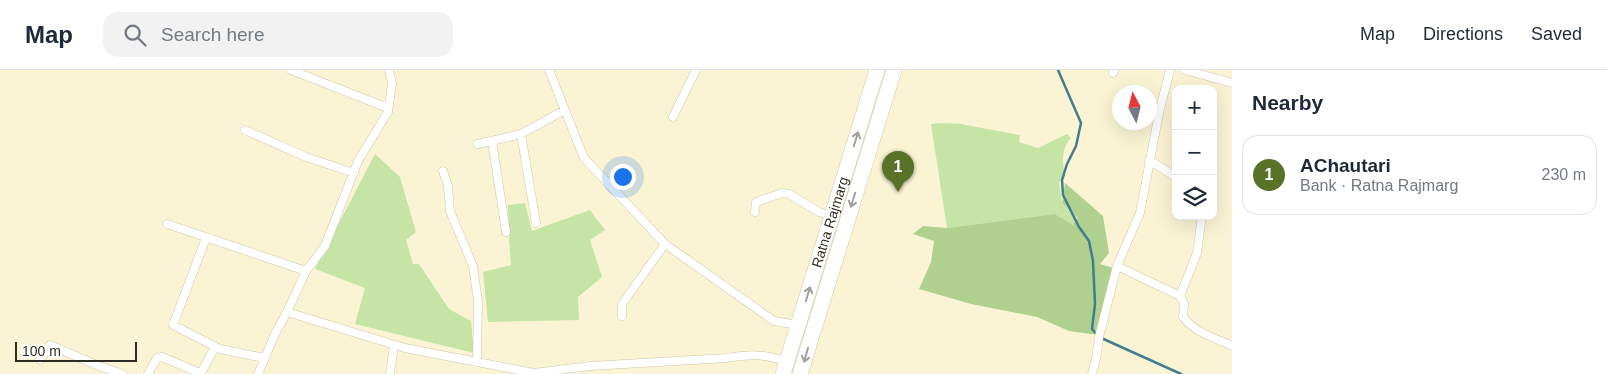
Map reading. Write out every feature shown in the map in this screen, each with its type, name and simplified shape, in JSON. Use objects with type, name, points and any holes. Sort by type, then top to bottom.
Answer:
[{"type":"highway","name":"Ratna Rajmarg","points":[[784,368],[877,70]]},
{"type":"highway","name":"Ratna Rajmarg","points":[[800,374],[894,70]]},
{"type":"street","points":[[291,70],[388,108]]},
{"type":"street","points":[[258,374],[306,271],[325,246],[358,161],[388,112],[392,84],[389,70]]},
{"type":"street","points":[[549,70],[584,158],[665,244],[774,321],[798,325]]},
{"type":"street","points":[[673,117],[696,70]]},
{"type":"street","points":[[1092,374],[1099,337],[1117,266],[1140,213],[1159,113],[1170,70]]},
{"type":"street","points":[[1185,70],[1232,83]]},
{"type":"street","points":[[478,144],[522,134],[565,110]]},
{"type":"street","points":[[245,130],[306,157],[354,173]]},
{"type":"street","points":[[522,134],[536,223]]},
{"type":"street","points":[[492,141],[506,232]]},
{"type":"street","points":[[1150,160],[1174,175]]},
{"type":"street","points":[[443,171],[448,186],[450,211],[473,266],[478,301],[477,362]]},
{"type":"street","points":[[755,212],[756,202],[782,193],[789,194],[819,212],[832,216]]},
{"type":"street","points":[[1180,296],[1197,254],[1201,220]]},
{"type":"street","points":[[166,224],[306,271]]},
{"type":"street","points":[[206,238],[173,325],[216,347],[264,358]]},
{"type":"street","points":[[622,316],[622,304],[665,244]]},
{"type":"street","points":[[1117,266],[1180,296],[1184,303],[1183,317],[1185,320],[1200,332],[1232,346]]},
{"type":"street","points":[[287,312],[394,345],[534,373],[552,369],[727,358],[748,354],[766,355],[784,368]]},
{"type":"street","points":[[40,360],[50,345],[122,374]]},
{"type":"street","points":[[390,374],[394,345]]},
{"type":"street","points":[[148,374],[157,358],[162,357],[200,373],[216,347]]},
{"type":"green space","points":[[931,124],[961,124],[1020,135],[1019,142],[1038,148],[1067,134],[1071,138],[1064,152],[1065,178],[1059,182],[1062,203],[1078,219],[1073,225],[1055,214],[947,228]]},
{"type":"green space","points":[[375,154],[400,177],[416,232],[406,240],[413,264],[419,264],[449,309],[471,321],[474,353],[355,324],[365,288],[315,269]]},
{"type":"green space","points":[[1065,183],[1103,216],[1109,253],[1100,264],[1113,268],[1098,335],[1069,331],[1037,317],[971,304],[919,289],[931,262],[934,241],[913,234],[923,226],[947,228],[1055,214],[1073,225],[1078,218],[1062,203]]},
{"type":"green space","points":[[525,203],[532,231],[590,210],[605,230],[590,240],[602,277],[578,297],[579,320],[488,322],[483,272],[511,265],[508,205]]},
{"type":"waterway","points":[[1058,70],[1081,123],[1076,146],[1062,180],[1063,195],[1079,227],[1089,241],[1093,261],[1095,304],[1092,329],[1099,337],[1181,374]]},
{"type":"place","name":"AChautari","points":[[898,192]]}]
